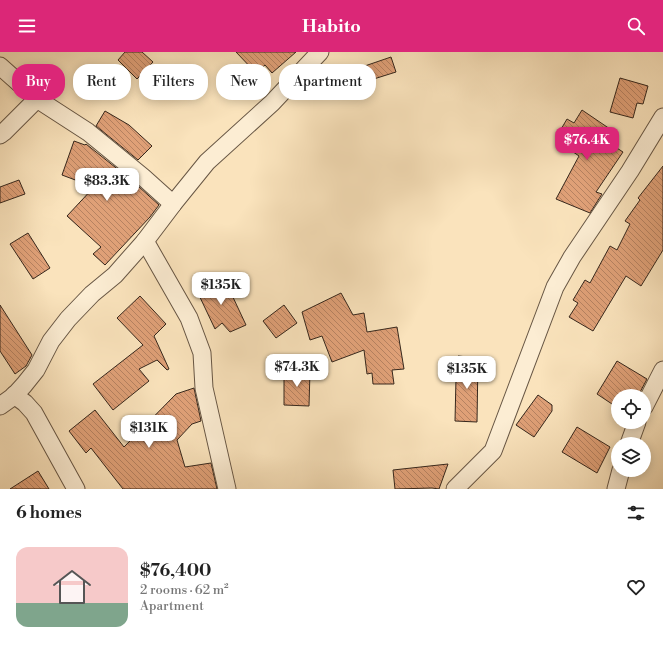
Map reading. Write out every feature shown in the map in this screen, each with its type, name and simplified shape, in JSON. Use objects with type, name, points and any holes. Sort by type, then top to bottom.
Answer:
[{"type":"street","points":[[0,406],[14,395],[36,370],[51,341],[68,318],[92,294],[115,275],[146,241],[173,204],[207,162],[272,103],[320,52]]},
{"type":"street","points":[[0,66],[12,77]]},
{"type":"street","points":[[0,135],[35,100]]},
{"type":"street","points":[[38,100],[88,132],[143,177],[173,204]]},
{"type":"street","points":[[454,489],[493,452],[555,287],[572,257],[630,172],[663,117]]},
{"type":"street","points":[[146,241],[189,318],[202,353],[204,388],[227,489]]},
{"type":"street","points":[[651,393],[663,370]]},
{"type":"street","points":[[14,395],[25,403],[34,414],[76,489]]},
{"type":"street","points":[[616,489],[619,477]]},
{"type":"building","points":[[125,52],[142,52],[153,62],[151,64],[139,64],[139,77],[137,79],[131,73],[131,64],[122,64],[118,60]]},
{"type":"building","points":[[236,52],[296,52],[282,64],[279,64],[279,67],[272,73],[271,64],[247,64]]},
{"type":"building","points":[[391,57],[396,72],[376,78],[376,64],[371,64]]},
{"type":"building","points":[[620,78],[648,86],[643,104],[637,103],[633,118],[610,112]]},
{"type":"building","points":[[582,110],[610,129],[603,139],[623,152],[596,192],[602,194],[590,213],[556,199],[579,156],[566,147],[569,144],[557,136],[567,119],[574,123]]},
{"type":"building","points":[[105,111],[129,125],[152,146],[138,160],[96,126]]},
{"type":"building","points":[[74,141],[85,145],[86,144],[125,175],[122,178],[138,186],[159,205],[150,217],[105,265],[93,254],[101,247],[67,216],[94,187],[62,175]]},
{"type":"building","points":[[663,166],[663,250],[641,286],[626,276],[593,331],[569,317],[578,303],[573,300],[585,280],[590,283],[610,246],[617,250],[630,224],[625,221],[640,200],[638,198]]},
{"type":"building","points":[[19,180],[25,194],[0,203],[0,187]]},
{"type":"building","points":[[28,233],[50,268],[33,279],[10,244]]},
{"type":"building","points":[[224,278],[246,325],[230,332],[222,323],[215,329],[197,291]]},
{"type":"building","points":[[341,293],[353,315],[364,313],[367,332],[397,327],[404,369],[392,370],[394,384],[373,384],[372,373],[367,374],[364,350],[332,362],[322,336],[310,340],[302,312]]},
{"type":"building","points":[[140,296],[166,324],[154,336],[169,369],[167,370],[157,360],[139,369],[149,381],[113,410],[93,384],[143,345],[117,318]]},
{"type":"building","points":[[0,305],[32,355],[26,366],[15,374],[0,351]]},
{"type":"building","points":[[284,305],[297,323],[276,338],[263,321]]},
{"type":"building","points":[[458,356],[478,358],[477,422],[455,421]]},
{"type":"building","points":[[617,361],[647,379],[642,389],[611,389],[611,403],[597,394]]},
{"type":"building","points":[[284,371],[310,371],[309,406],[284,405]]},
{"type":"building","points":[[194,388],[201,421],[192,424],[177,440],[185,467],[211,463],[217,489],[123,489],[91,448],[86,453],[69,431],[95,410],[124,447],[176,394]]},
{"type":"building","points":[[538,395],[552,405],[552,411],[534,437],[516,425]]},
{"type":"building","points":[[577,427],[610,447],[597,473],[562,452]]},
{"type":"building","points":[[448,464],[439,489],[395,489],[393,470]]},
{"type":"building","points":[[38,471],[49,489],[10,489]]}]
